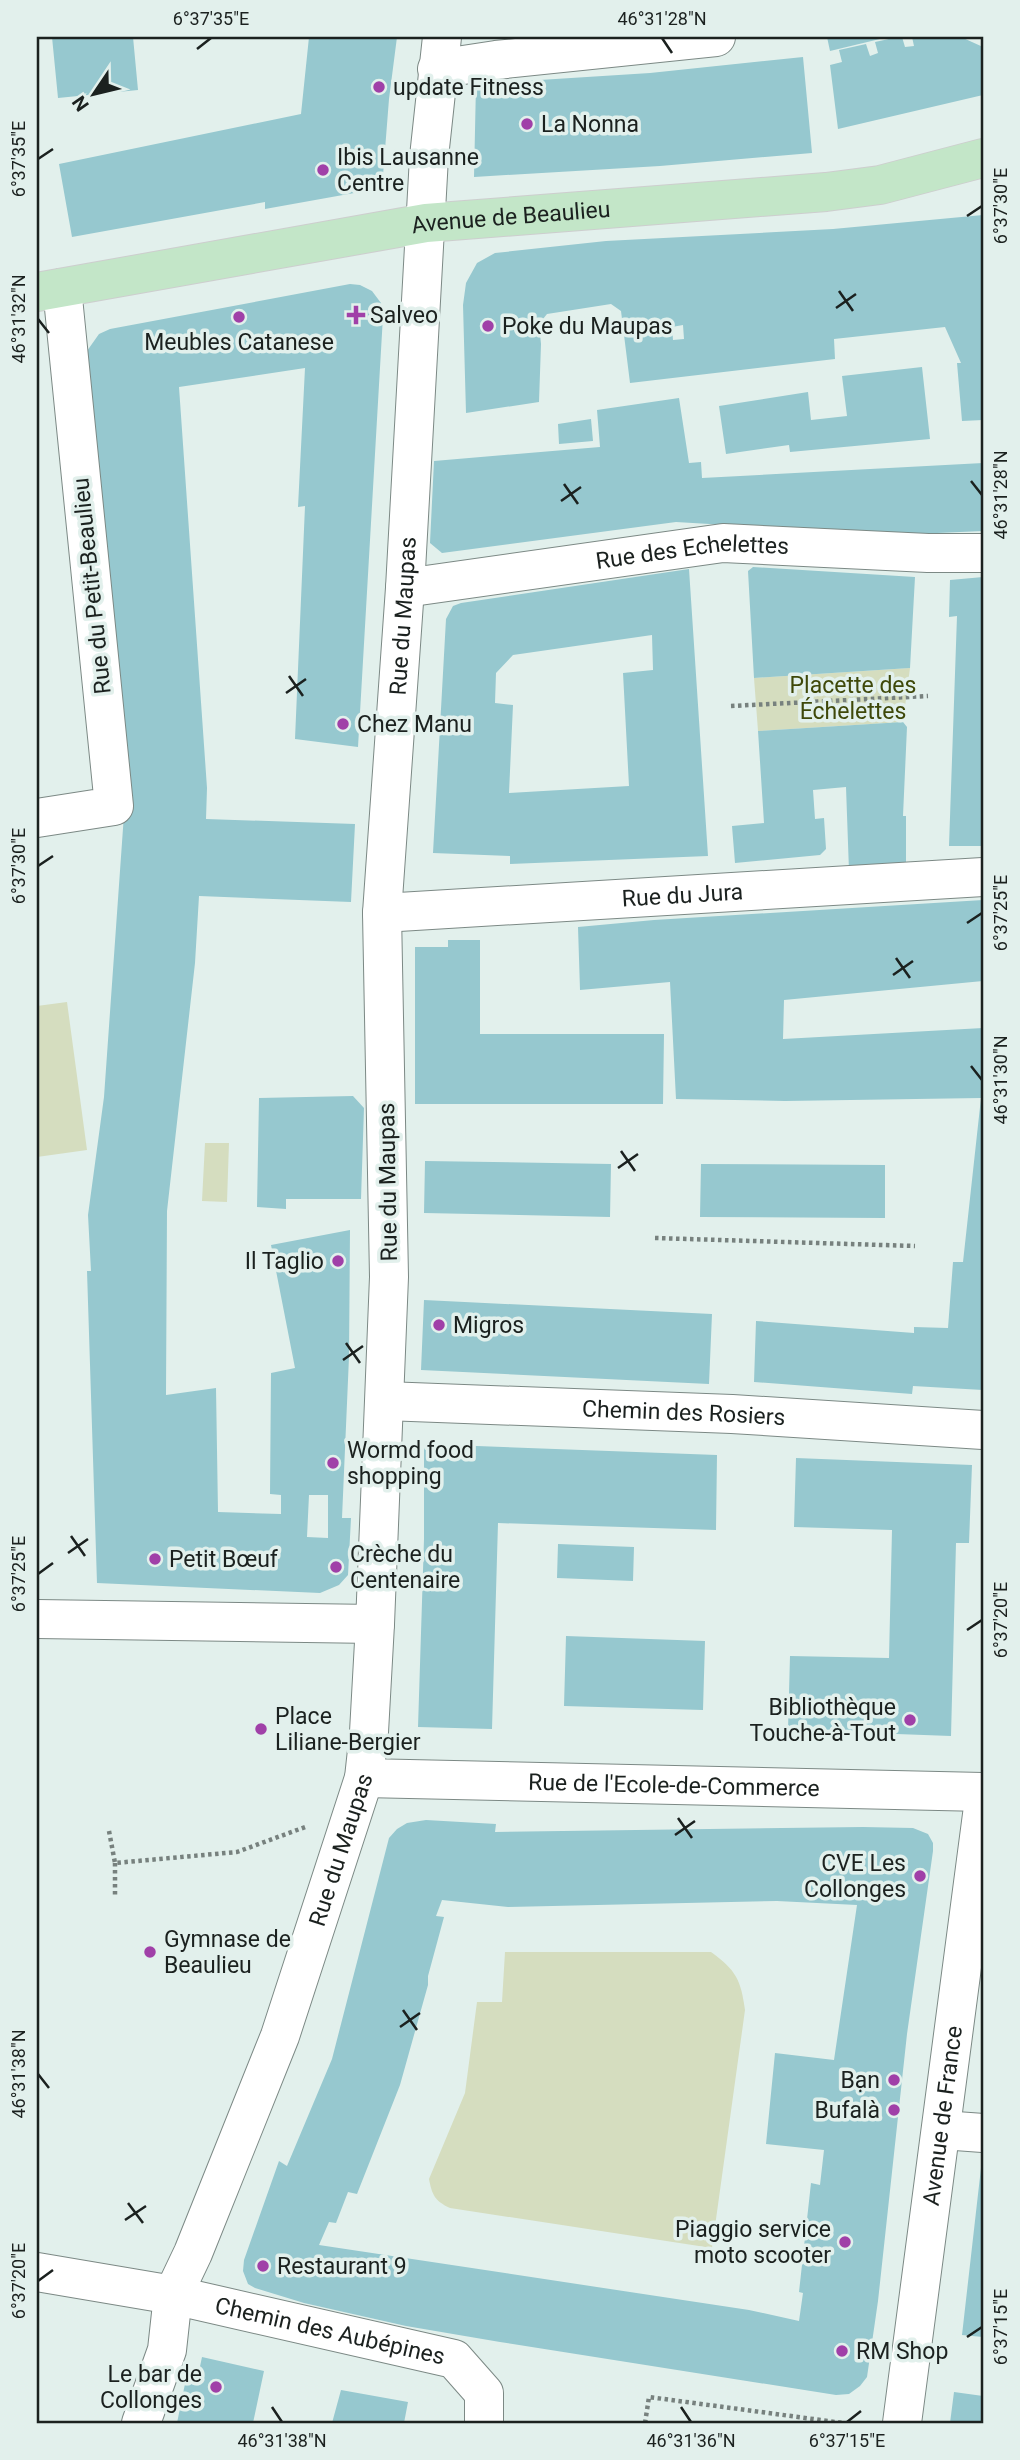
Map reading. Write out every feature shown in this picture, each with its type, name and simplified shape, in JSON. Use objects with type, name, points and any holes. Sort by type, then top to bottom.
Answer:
[{"type":"main road","name":"Avenue de Beaulieu","points":[[50,290],[426,223],[813,194],[880,185],[983,158]]},
{"type":"street","points":[[440,53],[496,60],[716,37]]},
{"type":"street","name":"Rue du Maupas","points":[[141,2423],[167,2350],[173,2295],[198,2240],[280,2036],[364,1778],[375,1625],[390,1233],[382,913],[405,588],[429,157],[440,53]]},
{"type":"street","name":"Rue du Petit-Beaulieu","points":[[37,818],[114,806],[50,290]]},
{"type":"street","name":"Rue des Echelettes","points":[[405,588],[723,543],[928,553],[983,552]]},
{"type":"street","name":"Rue du Jura","points":[[382,913],[983,877]]},
{"type":"street","name":"Chemin des Rosiers","points":[[385,1401],[732,1414],[983,1430]]},
{"type":"street","points":[[37,1619],[375,1625]]},
{"type":"street","name":"Rue de l'Ecole-de-Commerce","points":[[364,1778],[983,1792]]},
{"type":"street","name":"Avenue de France","points":[[902,2423],[983,1807]]},
{"type":"street","points":[[942,2130],[983,2133]]},
{"type":"street","name":"Chemin des Aubépines","points":[[37,2272],[173,2295],[454,2359],[484,2393],[484,2423]]},
{"type":"path","points":[[731,706],[929,696]]},
{"type":"path","points":[[655,1238],[915,1246]]},
{"type":"path","points":[[115,1863],[237,1852],[311,1824]]},
{"type":"path","points":[[109,1831],[115,1863],[115,1897]]},
{"type":"path","points":[[645,2423],[649,2397],[843,2423]]},
{"type":"green space","name":"Placette des Échelettes","points":[[910,668],[903,722],[758,731],[754,678]]},
{"type":"green space","points":[[67,1002],[87,1150],[37,1157],[37,1006]]},
{"type":"green space","points":[[205,1143],[229,1143],[227,1202],[202,1201]]},
{"type":"green space","points":[[505,1952],[711,1952],[732,1970],[742,1991],[745,2010],[712,2248],[450,2208],[435,2197],[429,2179],[465,2093],[477,2002],[502,2002]]},
{"type":"building","points":[[52,37],[133,37],[138,90],[58,98]]},
{"type":"building","points":[[309,37],[397,37],[382,188],[265,209],[265,202],[72,237],[59,164],[301,114]]},
{"type":"building","points":[[827,37],[884,37],[884,38],[830,51]]},
{"type":"building","points":[[902,37],[905,47],[914,46],[912,37],[961,37],[983,47],[983,95],[838,129],[830,65],[842,62],[839,50],[866,44],[870,56],[878,53],[875,42]]},
{"type":"building","points":[[803,57],[812,153],[660,166],[474,177],[476,84],[650,73]]},
{"type":"building","points":[[983,215],[983,420],[962,421],[957,363],[961,363],[945,327],[834,339],[835,359],[630,383],[621,311],[611,304],[547,314],[539,324],[539,402],[466,413],[463,305],[466,283],[477,263],[495,253],[606,241],[833,229]],"holes":[[[683,325],[684,339],[673,340],[672,327]]]},
{"type":"building","points":[[350,284],[372,291],[381,303],[383,316],[358,747],[295,739],[305,506],[298,507],[305,368],[179,387],[207,788],[206,819],[355,824],[351,902],[199,896],[195,963],[167,1211],[166,1395],[216,1388],[218,1512],[281,1514],[281,1495],[270,1494],[271,1373],[295,1368],[271,1245],[350,1230],[349,1357],[342,1518],[351,1518],[348,1575],[339,1585],[320,1593],[97,1583],[87,1271],[91,1271],[88,1215],[104,1097],[126,786],[87,351],[99,334],[110,329]],"holes":[[[309,1495],[328,1495],[328,1538],[307,1537]]]},
{"type":"building","points":[[922,367],[930,439],[790,452],[789,445],[726,454],[719,406],[808,392],[811,420],[847,416],[842,376]]},
{"type":"building","points":[[679,398],[689,463],[701,462],[702,478],[983,463],[983,531],[892,535],[676,522],[442,553],[430,543],[434,461],[600,447],[597,410]]},
{"type":"building","points":[[591,419],[593,441],[559,444],[558,424]]},
{"type":"building","points":[[753,567],[915,577],[910,668],[754,678],[748,571]]},
{"type":"building","points":[[689,569],[708,856],[510,864],[510,856],[433,853],[446,619],[453,606]],"holes":[[[652,635],[653,670],[623,673],[629,786],[509,793],[513,705],[495,703],[496,673],[513,655]]]},
{"type":"building","points":[[983,577],[983,846],[949,846],[957,616],[949,617],[950,580]]},
{"type":"building","points":[[903,722],[907,727],[903,816],[906,816],[906,868],[849,871],[846,787],[813,790],[815,819],[824,818],[826,849],[820,855],[735,863],[732,826],[764,823],[758,731]]},
{"type":"building","points":[[983,900],[983,981],[784,1000],[783,1039],[983,1028],[983,1390],[913,1386],[912,1394],[754,1382],[756,1321],[914,1333],[914,1327],[948,1328],[953,1262],[963,1262],[981,1098],[785,1101],[676,1099],[670,982],[580,990],[578,927]]},
{"type":"building","points":[[448,940],[480,940],[480,1034],[664,1034],[663,1104],[415,1104],[415,947],[448,947]]},
{"type":"building","points":[[353,1096],[364,1108],[361,1199],[286,1199],[286,1209],[257,1207],[259,1098]]},
{"type":"building","points":[[425,1161],[611,1164],[610,1217],[424,1213]]},
{"type":"building","points":[[701,1164],[885,1165],[885,1218],[700,1217]]},
{"type":"building","points":[[424,1300],[712,1314],[709,1384],[421,1370]]},
{"type":"building","points":[[424,1444],[717,1455],[716,1530],[498,1523],[492,1729],[418,1727]]},
{"type":"building","points":[[796,1458],[972,1465],[969,1543],[956,1543],[951,1736],[788,1730],[790,1656],[889,1658],[892,1530],[794,1527]]},
{"type":"building","points":[[558,1544],[634,1547],[633,1581],[557,1578]]},
{"type":"building","points":[[566,1636],[705,1641],[703,1710],[564,1706]]},
{"type":"building","points":[[426,1820],[496,1824],[495,1832],[863,1827],[913,1828],[928,1834],[933,1843],[933,1851],[907,2034],[878,2301],[867,2377],[860,2386],[849,2394],[836,2395],[500,2342],[406,2326],[304,2303],[248,2284],[243,2271],[244,2260],[279,2161],[287,2166],[332,2059],[389,1838],[407,1823]],"holes":[[[442,1900],[508,1907],[777,1901],[857,1905],[834,2060],[775,2053],[766,2144],[824,2150],[820,2185],[811,2183],[799,2292],[803,2293],[799,2321],[749,2310],[319,2245],[329,2222],[336,2223],[348,2192],[357,2194],[400,2085],[444,1917],[436,1916]]]},
{"type":"building","points":[[983,2168],[983,2337],[962,2335]]},
{"type":"building","points":[[202,2357],[264,2371],[253,2423],[177,2423],[187,2374],[198,2376]]},
{"type":"building","points":[[341,2390],[408,2402],[404,2423],[332,2423]]},
{"type":"building","points":[[954,2392],[983,2396],[983,2423],[950,2423]]},
{"type":"place","name":"update Fitness","points":[[379,87]]},
{"type":"place","name":"La Nonna","points":[[527,124]]},
{"type":"place","name":"Ibis Lausanne Centre","points":[[323,170]]},
{"type":"place","name":"Salveo","points":[[356,315]]},
{"type":"place","name":"Meubles Catanese","points":[[239,317]]},
{"type":"place","name":"Poke du Maupas","points":[[488,326]]},
{"type":"place","name":"Chez Manu","points":[[343,724]]},
{"type":"place","name":"Il Taglio","points":[[338,1261]]},
{"type":"place","name":"Migros","points":[[439,1325]]},
{"type":"place","name":"Wormd food shopping","points":[[333,1463]]},
{"type":"place","name":"Petit Bœuf","points":[[155,1559]]},
{"type":"place","name":"Crèche du Centenaire","points":[[336,1567]]},
{"type":"place","name":"Bibliothèque Touche-à-Tout","points":[[910,1720]]},
{"type":"place","name":"Place Liliane-Bergier","points":[[261,1729]]},
{"type":"place","name":"CVE Les Collonges","points":[[920,1876]]},
{"type":"place","name":"Gymnase de Beaulieu","points":[[150,1952]]},
{"type":"place","name":"Bạn","points":[[894,2080]]},
{"type":"place","name":"Bufalà","points":[[894,2110]]},
{"type":"place","name":"Piaggio service moto scooter","points":[[845,2242]]},
{"type":"place","name":"Restaurant 9","points":[[263,2266]]},
{"type":"place","name":"RM Shop","points":[[842,2351]]},
{"type":"place","name":"Le bar de Collonges","points":[[216,2387]]}]
